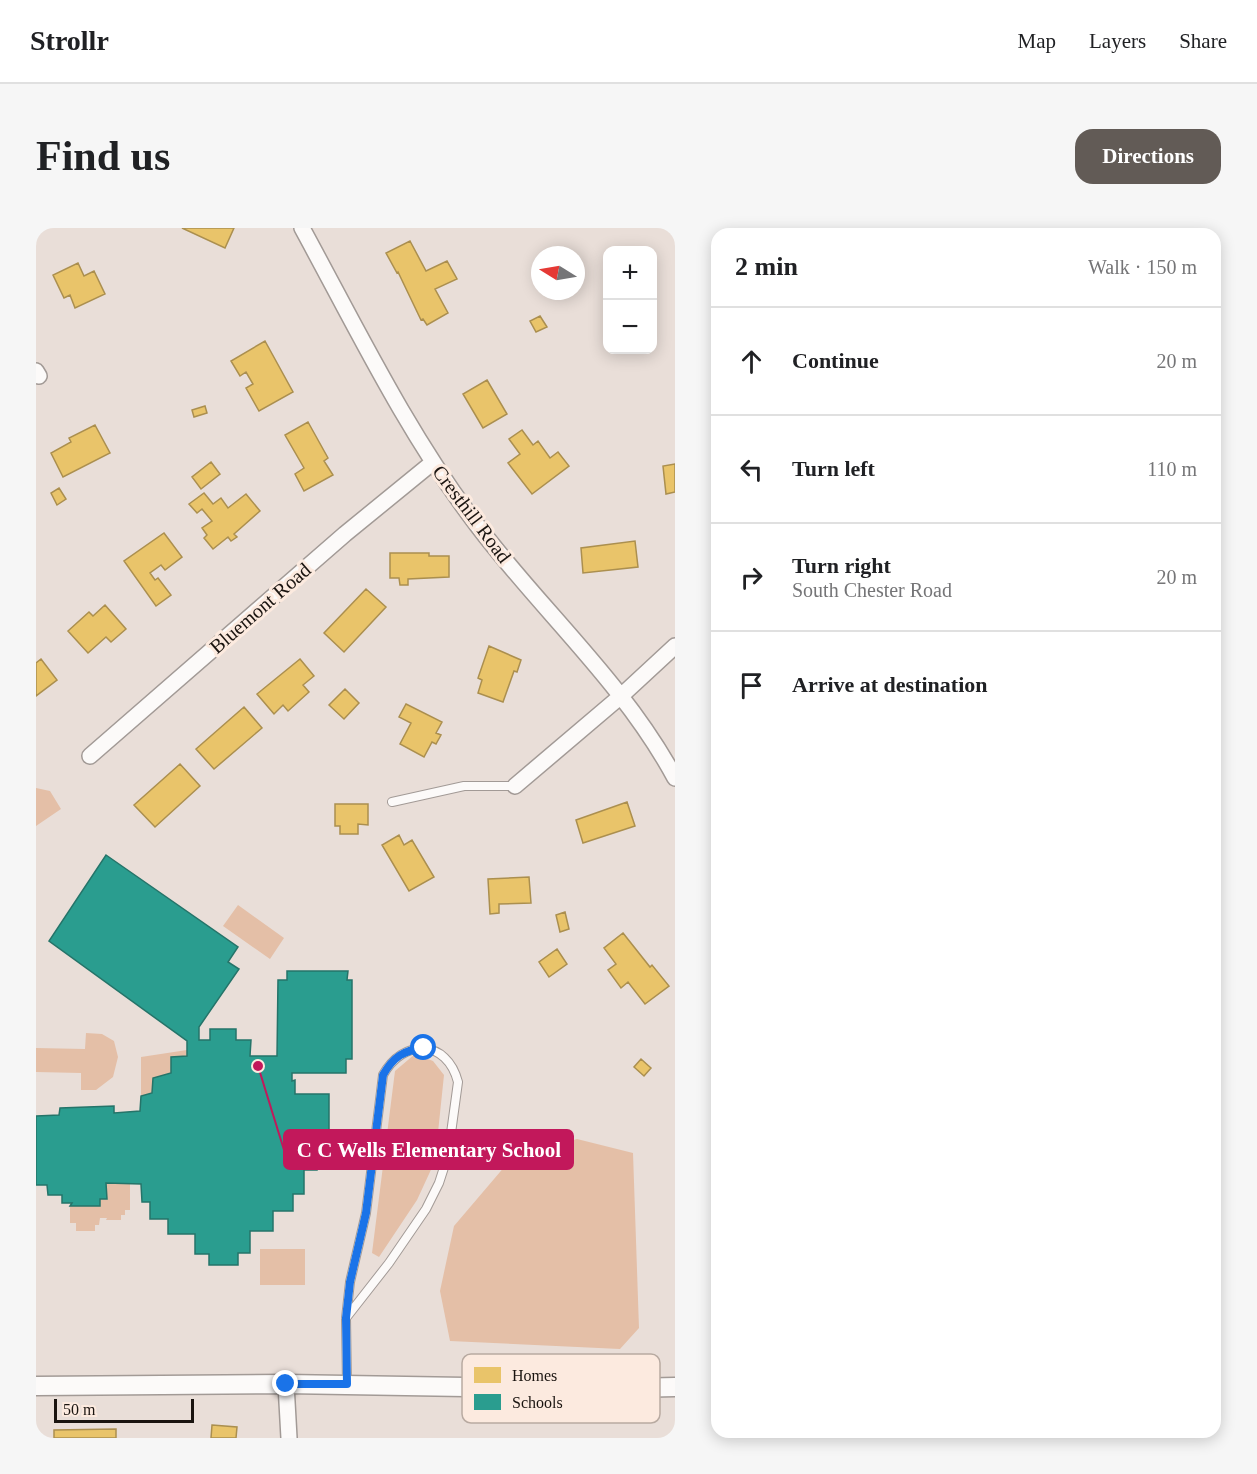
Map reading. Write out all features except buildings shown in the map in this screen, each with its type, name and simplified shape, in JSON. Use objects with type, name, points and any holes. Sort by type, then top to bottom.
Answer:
[{"type":"street","name":"Cresthill Road","points":[[302,228],[403,416],[432,463],[479,528],[621,696],[675,778]]},
{"type":"street","name":"Bluemont Road","points":[[90,756],[345,534],[432,463]]},
{"type":"street","points":[[515,786],[621,696],[675,646]]},
{"type":"street","points":[[286,1384],[289,1438]]},
{"type":"street","points":[[36,1386],[347,1384],[462,1386]]},
{"type":"street","points":[[660,1387],[675,1387]]},
{"type":"lane","points":[[392,802],[464,786],[515,786]]},
{"type":"lane","points":[[346,1318],[389,1263],[426,1209],[440,1183],[448,1155],[458,1083],[455,1072],[447,1060],[436,1052],[424,1048],[405,1052],[389,1063],[383,1075],[366,1213],[350,1282],[346,1318],[347,1384]]},
{"type":"shaded area","points":[[36,788],[50,791],[61,809],[36,826]]},
{"type":"shaded area","points":[[238,905],[284,938],[270,959],[223,926]]},
{"type":"shaded area","points":[[86,1033],[102,1034],[114,1041],[118,1057],[113,1077],[96,1090],[81,1090],[81,1073],[36,1072],[36,1048],[85,1049]]},
{"type":"shaded area","points":[[187,1050],[187,1056],[171,1057],[171,1073],[153,1078],[152,1093],[141,1096],[141,1057]]},
{"type":"shaded area","points":[[415,1054],[433,1061],[444,1075],[435,1161],[417,1200],[379,1257],[372,1253],[395,1071]]},
{"type":"shaded area","points":[[577,1139],[633,1153],[639,1328],[620,1349],[450,1341],[440,1291],[454,1226],[512,1158]]},
{"type":"shaded area","points":[[106,1183],[130,1184],[130,1210],[125,1210],[125,1215],[121,1215],[121,1220],[100,1218],[99,1225],[95,1225],[95,1231],[76,1231],[76,1223],[70,1223],[70,1206],[100,1206],[100,1199],[107,1198]]},
{"type":"shaded area","points":[[260,1249],[305,1249],[305,1285],[260,1285]]},
{"type":"place","name":"C C Wells Elementary School","points":[[258,1066]]},
{"type":"route","points":[[286,1384],[347,1384],[345,1337],[350,1282],[366,1213],[383,1075],[389,1063],[399,1054],[411,1049],[424,1048]]}]
